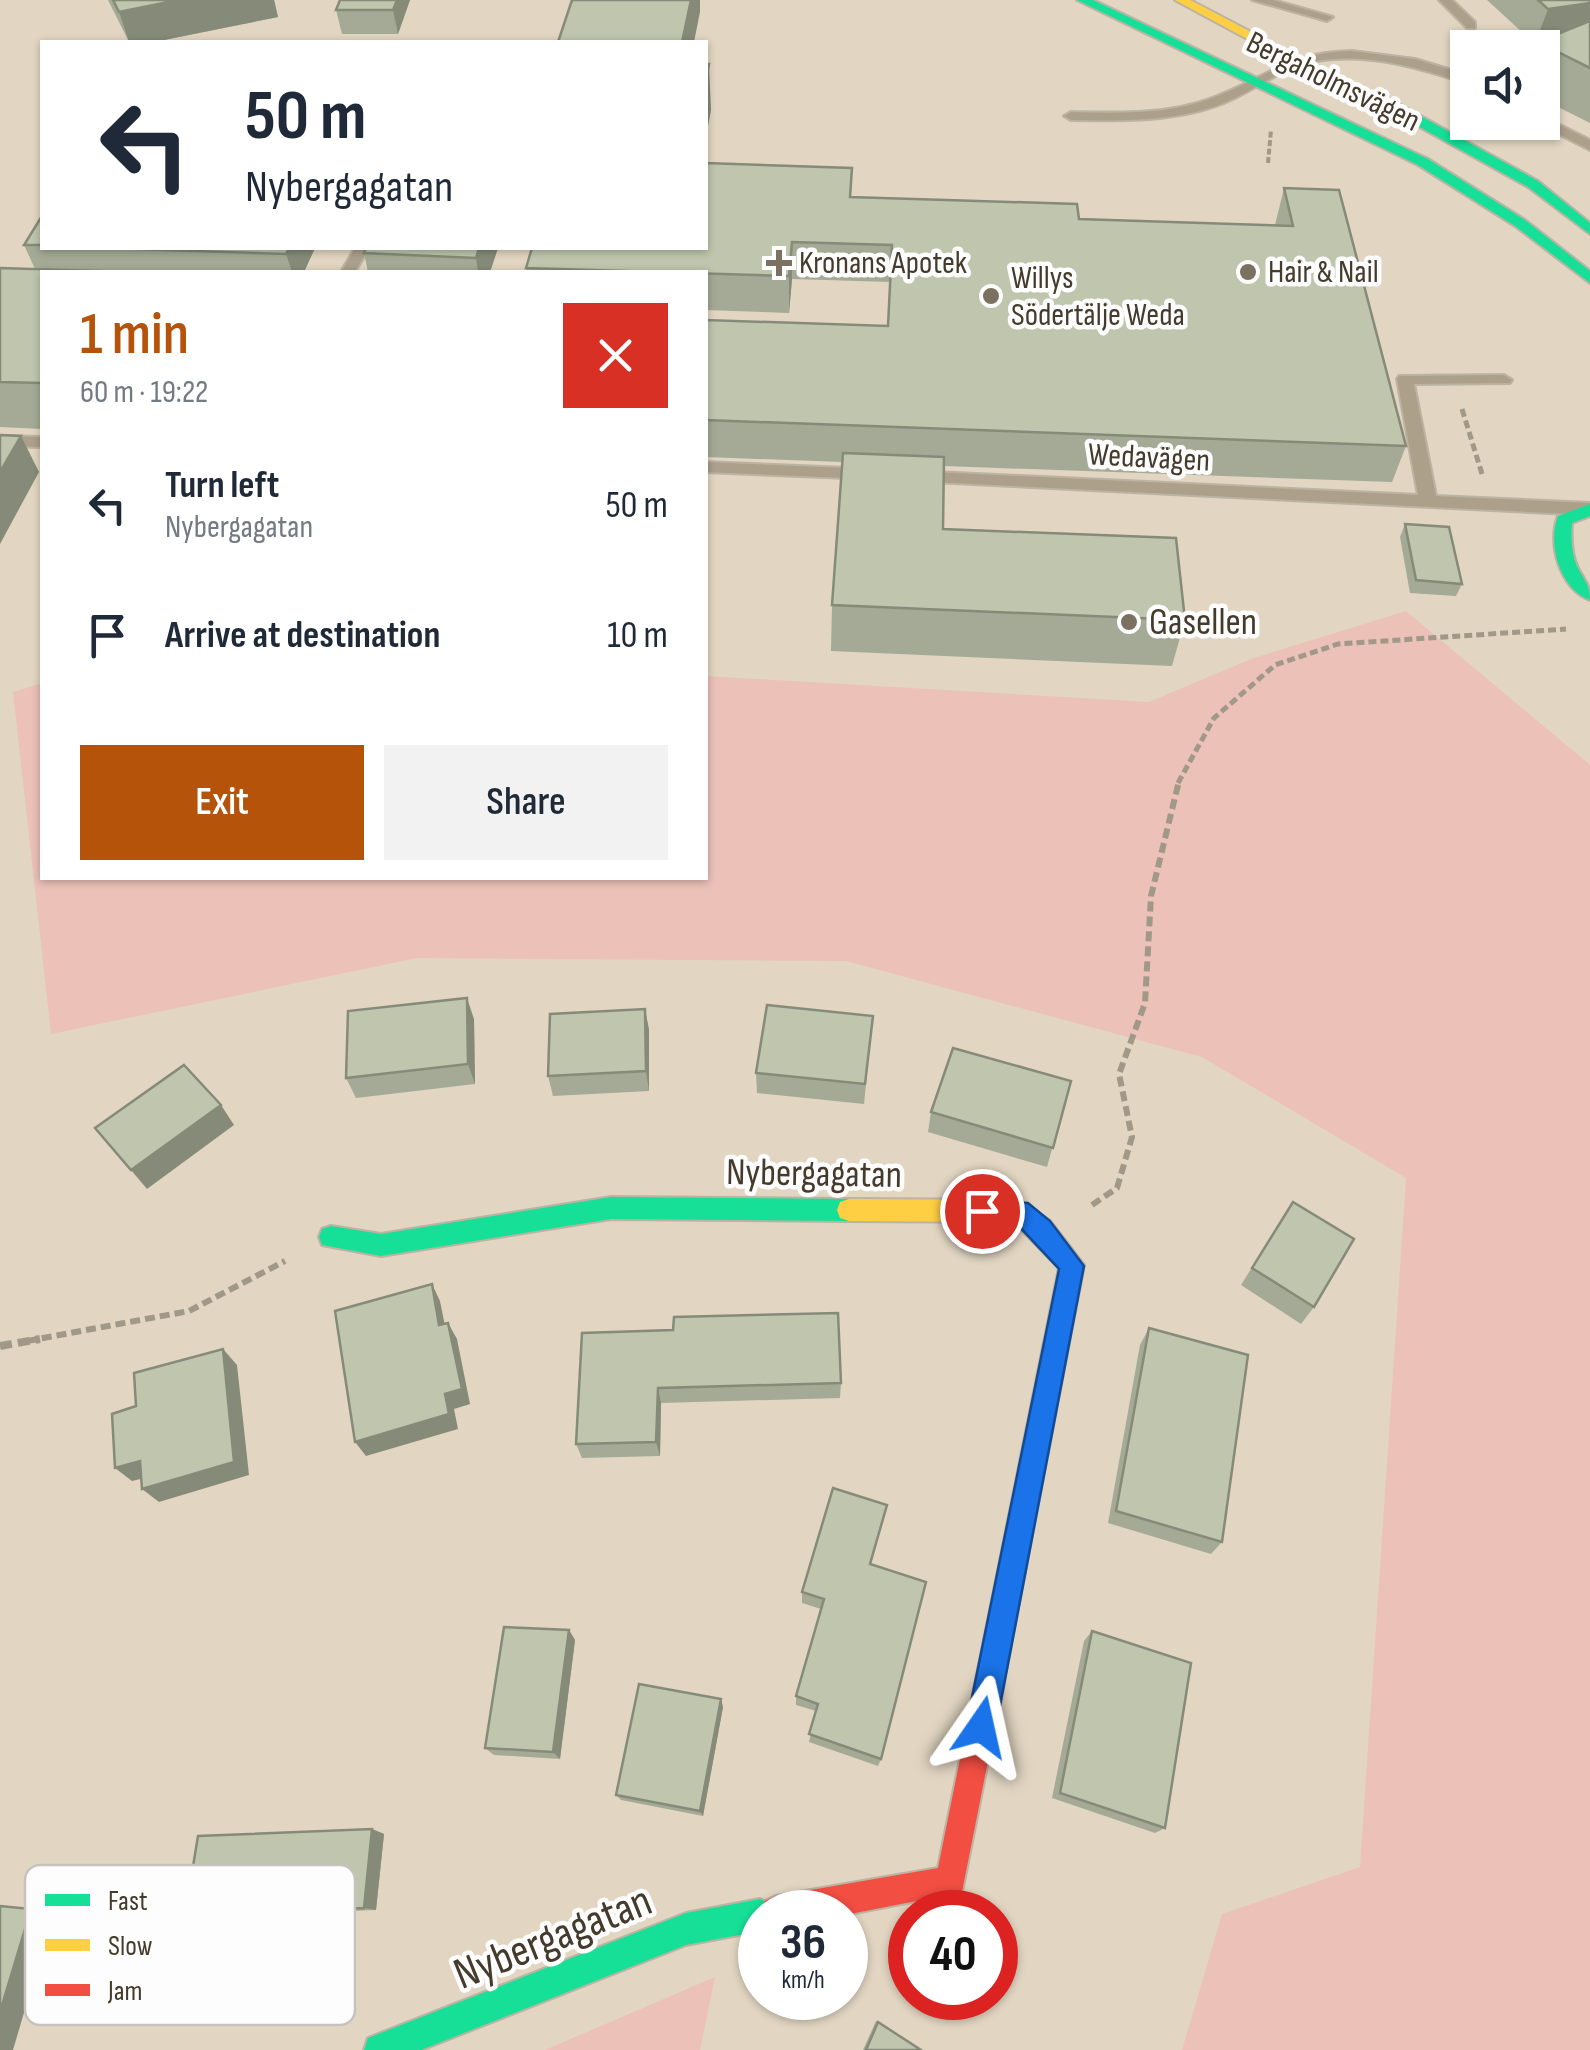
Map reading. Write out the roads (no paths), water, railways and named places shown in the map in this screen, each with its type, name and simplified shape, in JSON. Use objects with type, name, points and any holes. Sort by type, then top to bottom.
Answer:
[{"type":"main road","name":"Bergaholmsvägen","points":[[1083,0],[1423,162],[1520,223],[1590,278]]},
{"type":"main road","name":"Bergaholmsvägen","points":[[1180,0],[1336,79]]},
{"type":"main road","name":"Bergaholmsvägen","points":[[1370,95],[1478,150],[1534,184],[1590,230]]},
{"type":"main road","points":[[1590,509],[1564,520],[1562,561],[1577,584],[1590,594]]},
{"type":"main road","name":"Nybergagatan","points":[[331,1237],[381,1244],[610,1208],[1020,1211],[1072,1266],[951,1880],[868,1895]]},
{"type":"main road","name":"Nybergagatan","points":[[380,2050],[686,1929],[738,1919]]},
{"type":"lane","points":[[1258,0],[1327,17]]},
{"type":"lane","points":[[1445,0],[1471,25]]},
{"type":"lane","points":[[1071,116],[1180,111],[1207,105],[1316,57],[1382,58],[1450,70]]},
{"type":"lane","points":[[1560,130],[1590,146]]},
{"type":"lane","points":[[1428,501],[1405,379],[1504,380]]},
{"type":"lane","points":[[0,441],[40,442]]},
{"type":"lane","name":"Wedavägen","points":[[708,467],[1590,509]]},
{"type":"place","name":"Kronans Apotek","points":[[779,263]]},
{"type":"place","name":"Hair & Nail","points":[[1248,272]]},
{"type":"place","name":"Willys Södertälje Weda","points":[[991,296]]},
{"type":"place","name":"Gasellen","points":[[1129,622]]}]
